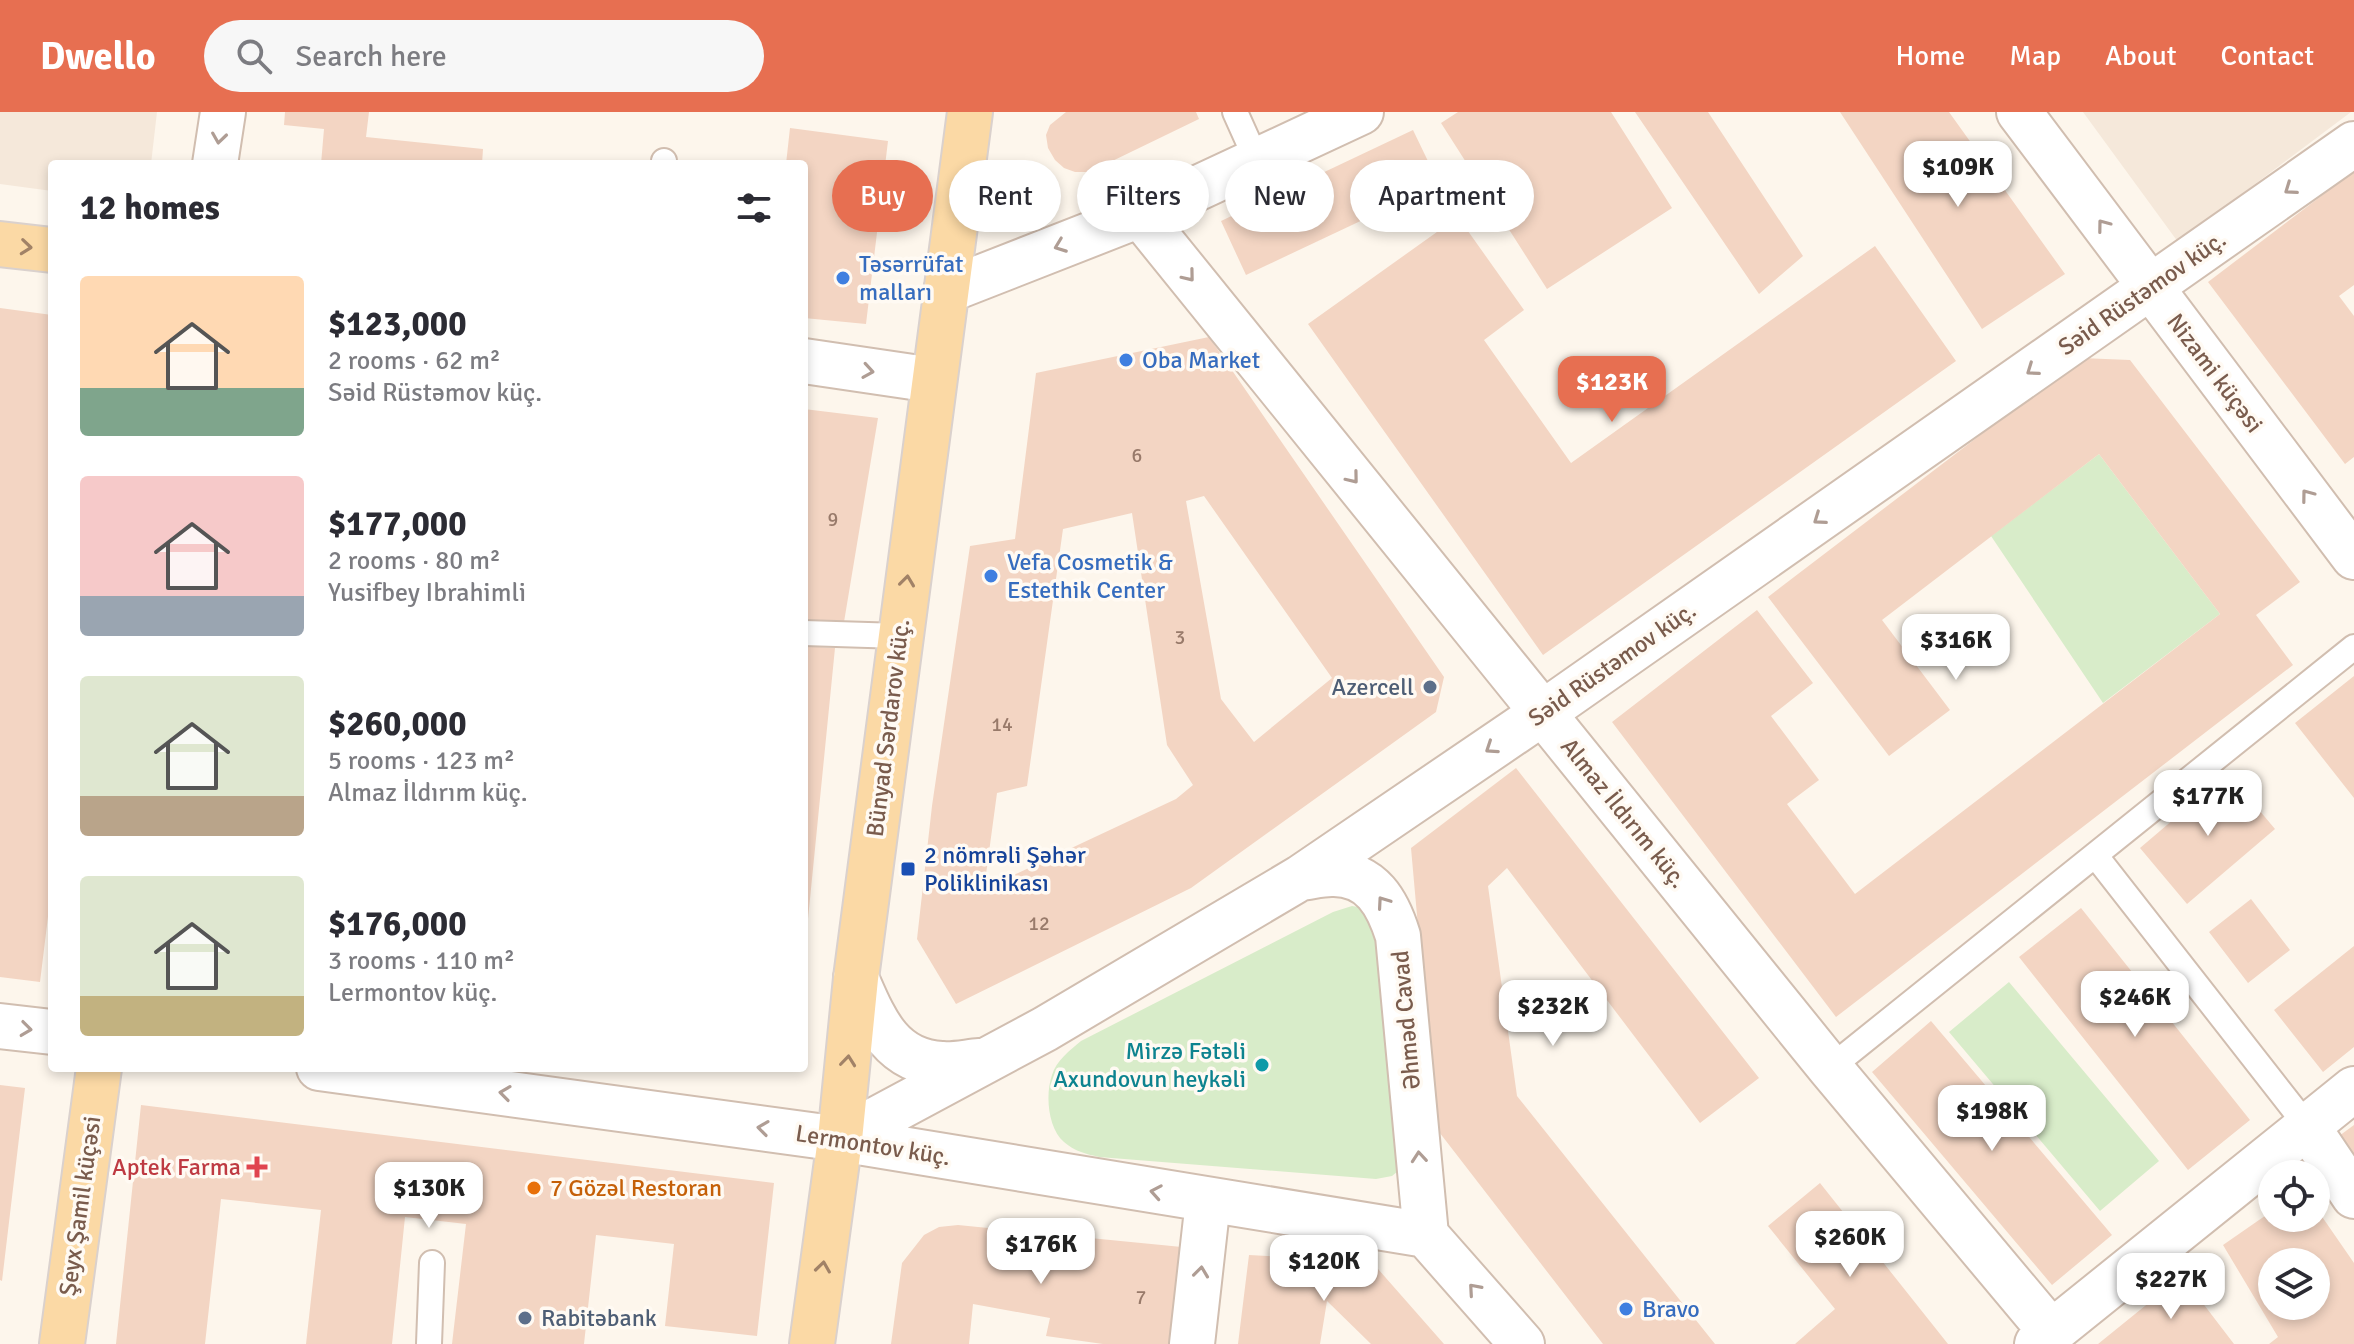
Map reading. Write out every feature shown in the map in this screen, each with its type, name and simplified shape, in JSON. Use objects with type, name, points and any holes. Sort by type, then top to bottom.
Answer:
[{"type":"main road","name":"Bünyad Sərdarov küç.","points":[[812,1344],[840,1139],[856,978],[970,112]]},
{"type":"main road","points":[[0,244],[48,250]]},
{"type":"main road","name":"Şeyx Şamil küçəsi","points":[[62,1344],[98,1072]]},
{"type":"street","points":[[216,160],[223,112]]},
{"type":"street","points":[[1259,160],[1361,112]]},
{"type":"street","name":"Nizami küçəsi","points":[[2019,112],[2354,557]]},
{"type":"street","name":"Səid Rüstəmov küç.","points":[[840,1139],[1058,1021],[1300,878],[1544,712],[2354,144]]},
{"type":"street","points":[[946,291],[1097,232]]},
{"type":"street","name":"Almaz İldırım küç.","points":[[1154,232],[1544,712],[2044,1338]]},
{"type":"street","points":[[808,362],[933,380]]},
{"type":"street","name":"Əhməd Cavad","points":[[1300,878],[1335,874],[1356,879],[1375,891],[1389,908],[1398,936],[1426,1235]]},
{"type":"street","points":[[856,978],[870,1011],[888,1041],[914,1059],[941,1064],[986,1061]]},
{"type":"street","points":[[0,1026],[48,1032]]},
{"type":"street","name":"Lermontov küç.","points":[[348,1072],[840,1139],[1426,1235]]},
{"type":"street","points":[[2044,1338],[2354,1089]]},
{"type":"street","points":[[2307,1126],[2354,1196]]},
{"type":"street","points":[[1192,1344],[1208,1201]]},
{"type":"street","points":[[1426,1235],[1522,1344]]},
{"type":"lane","points":[[1235,112],[1257,160]]},
{"type":"lane","points":[[808,633],[900,636]]},
{"type":"lane","points":[[1830,1068],[2354,647]]},
{"type":"lane","points":[[2095,855],[2307,1126]]},
{"type":"lane","points":[[429,1344],[432,1263]]},
{"type":"shaded area","points":[[0,112],[157,112],[151,160],[48,160],[48,190],[0,184]]},
{"type":"shaded area","points":[[2083,112],[2351,112],[2178,242]]},
{"type":"green space","points":[[2099,454],[2220,614],[2103,703],[1991,536]]},
{"type":"green space","points":[[1352,906],[1370,909],[1385,923],[1403,1167],[1392,1176],[1376,1179],[1099,1157],[1076,1150],[1059,1136],[1049,1111],[1050,1083],[1060,1060],[1081,1041],[1333,912]]},
{"type":"green space","points":[[2009,982],[2159,1161],[2100,1211],[1949,1032]]},
{"type":"building","points":[[285,112],[369,112],[366,137],[483,149],[482,160],[321,160],[324,129],[284,125]]},
{"type":"building","points":[[1066,112],[1196,112],[1199,119],[1114,160],[1077,160],[1077,172],[1064,168],[1061,160],[1055,160],[1048,148],[1046,135],[1050,125]]},
{"type":"building","points":[[1458,112],[1611,112],[1672,208],[1547,289],[1511,232],[1534,232],[1534,160],[1465,160],[1441,123]]},
{"type":"building","points":[[1635,112],[1708,112],[1803,256],[1759,294]]},
{"type":"building","points":[[1840,112],[1949,112],[2065,274],[1982,329]]},
{"type":"building","points":[[790,128],[888,141],[886,160],[832,160],[832,232],[877,232],[866,324],[808,318],[808,160],[786,160]]},
{"type":"building","points":[[1413,130],[1427,160],[1350,160],[1350,226],[1246,275],[1226,232],[1334,232],[1334,167]]},
{"type":"building","points":[[2354,171],[2354,285],[2339,296],[2354,316],[2354,457],[2345,464],[2208,282]]},
{"type":"building","points":[[1437,232],[1469,232],[1524,310],[1484,340],[1571,463],[1875,246],[1956,361],[1543,655],[1308,324]]},
{"type":"building","points":[[0,308],[48,314],[48,917],[40,982],[0,977]]},
{"type":"building","points":[[1209,337],[1444,677],[1436,712],[1191,888],[956,1004],[917,939],[932,806],[970,546],[1015,539],[1036,373]],"holes":[[[1204,496],[1332,678],[1254,742],[1221,699],[1186,501]],[[1132,513],[1167,745],[1193,785],[1176,799],[984,889],[997,793],[1027,786],[1063,529]]]},
{"type":"building","points":[[2081,358],[2130,360],[2300,582],[2256,615],[2293,665],[1836,1017],[1612,722],[1757,610],[1813,683],[1771,716],[1819,780],[1787,804],[1855,894],[2220,614],[2099,454],[1882,620],[1950,710],[1889,756],[1768,597]]},
{"type":"building","points":[[808,409],[878,418],[844,622],[808,620]]},
{"type":"building","points":[[808,646],[835,648],[808,919]]},
{"type":"building","points":[[2354,676],[2354,798],[2295,723]]},
{"type":"building","points":[[1516,768],[1759,1078],[1700,1123],[1507,868],[1488,886],[1517,1096],[1715,1344],[1603,1344],[1436,1128],[1411,848]]},
{"type":"building","points":[[2228,773],[2275,829],[2187,904],[2140,848]]},
{"type":"building","points":[[2251,899],[2290,950],[2248,983],[2209,932]]},
{"type":"building","points":[[2081,908],[2250,1120],[2188,1170],[2019,957]]},
{"type":"building","points":[[2354,946],[2354,1047],[2323,1072],[2274,1010]]},
{"type":"building","points":[[1931,1021],[2112,1235],[2052,1285],[1872,1072]]},
{"type":"building","points":[[0,1085],[25,1088],[2,1281],[0,1280]]},
{"type":"building","points":[[141,1105],[774,1183],[757,1336],[665,1326],[674,1244],[596,1235],[584,1344],[452,1344],[466,1224],[405,1217],[392,1344],[306,1344],[321,1210],[221,1199],[205,1344],[116,1344]]},
{"type":"building","points":[[2354,1125],[2354,1156],[2339,1136]]},
{"type":"building","points":[[1820,1183],[1948,1344],[1795,1344],[1835,1309],[1768,1226]]},
{"type":"building","points":[[2258,1221],[2258,1232],[2330,1232],[2330,1228],[2354,1263],[2354,1344],[2269,1344],[2278,1337],[2268,1320],[2330,1320],[2330,1248],[2258,1248],[2258,1304],[2223,1245]]},
{"type":"building","points":[[958,1225],[1192,1248],[1178,1344],[1103,1344],[1046,1336],[1050,1318],[973,1304],[969,1344],[891,1344],[902,1263],[924,1235],[939,1227]]},
{"type":"building","points":[[1249,1255],[1371,1261],[1444,1344],[1371,1344],[1327,1301],[1320,1344],[1238,1344]]},
{"type":"building","points":[[2182,1276],[2234,1344],[2098,1344]]},
{"type":"place","name":"Təsərrüfat malları","points":[[843,278]]},
{"type":"place","name":"Oba Market","points":[[1126,360]]},
{"type":"place","name":"Vefa Cosmetik & Estethik Center","points":[[991,576]]},
{"type":"place","name":"Azercell","points":[[1430,687]]},
{"type":"place","name":"2 nömrəli Şəhər Poliklinikası","points":[[908,869]]},
{"type":"place","name":"Mirzə Fətəli Axundovun heykəli","points":[[1262,1065]]},
{"type":"place","name":"Aptek Farma","points":[[257,1167]]},
{"type":"place","name":"7 Gözəl Restoran","points":[[534,1188]]},
{"type":"place","name":"Bravo","points":[[1626,1309]]},
{"type":"place","name":"Rabitəbank","points":[[525,1318]]}]
